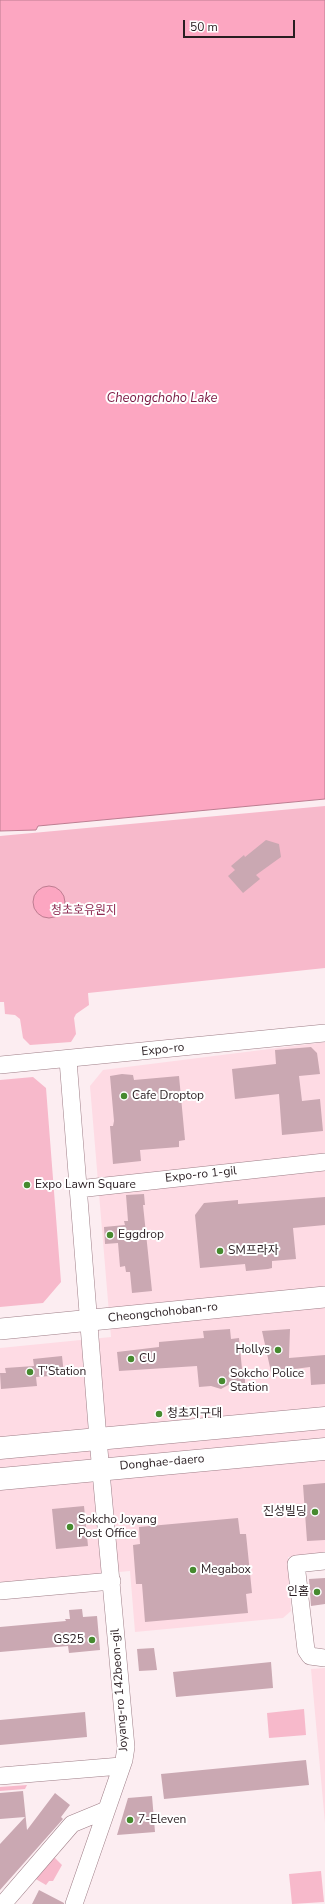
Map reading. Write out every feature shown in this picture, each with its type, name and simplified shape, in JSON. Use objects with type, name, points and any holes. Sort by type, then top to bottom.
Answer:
[{"type":"main road","points":[[0,1448],[325,1418]]},
{"type":"main road","name":"Donghae-daero","points":[[0,1479],[325,1449]]},
{"type":"street","name":"Expo-ro","points":[[0,1065],[68,1060],[325,1033]]},
{"type":"street","name":"Joyang-ro 142beon-gil","points":[[68,1060],[88,1321],[126,1747],[121,1766],[74,1904]]},
{"type":"street","name":"Expo-ro 1-gil","points":[[78,1189],[325,1162]]},
{"type":"street","name":"Cheongchohoban-ro","points":[[0,1329],[325,1297]]},
{"type":"street","points":[[318,1657],[306,1650],[304,1642],[296,1564],[325,1561]]},
{"type":"street","points":[[0,1591],[112,1581]]},
{"type":"street","points":[[0,1776],[121,1766]]},
{"type":"street","points":[[3,1904],[72,1824],[106,1810]]},
{"type":"shaded area","points":[[325,1042],[325,1553],[288,1557],[291,1611],[283,1618],[135,1632],[130,1571],[0,1583],[0,1348],[111,1337],[90,1086],[103,1070]]},
{"type":"shaded area","points":[[325,1668],[325,1823],[311,1669]]},
{"type":"green space","name":"청초호유원지","points":[[325,806],[325,968],[88,993],[89,1005],[76,1014],[74,1018],[76,1034],[71,1042],[30,1045],[23,1038],[20,1019],[15,1015],[5,1014],[4,1002],[0,1002],[0,836]]},
{"type":"green space","name":"Expo Lawn Square","points":[[33,1077],[46,1088],[61,1282],[43,1303],[0,1307],[0,1080]]},
{"type":"green space","points":[[304,1709],[306,1735],[269,1738],[267,1713]]},
{"type":"green space","points":[[27,1785],[25,1789],[0,1791],[0,1787]]},
{"type":"green space","points":[[53,1856],[62,1865],[53,1881],[49,1881],[46,1885],[34,1878]]},
{"type":"green space","points":[[321,1871],[324,1902],[292,1904],[289,1874]]},
{"type":"water","name":"Cheongchoho Lake","points":[[0,0],[325,0],[325,799],[38,826],[36,830],[0,831]]},
{"type":"water","points":[[46,886],[52,886],[62,893],[65,902],[64,908],[58,915],[52,918],[46,918],[36,911],[33,905],[33,899],[40,889]]},
{"type":"building","points":[[266,840],[279,844],[281,857],[256,875],[260,879],[243,893],[228,876],[235,870],[231,866]]},
{"type":"building","points":[[311,1047],[317,1053],[320,1074],[299,1076],[302,1101],[320,1099],[323,1131],[282,1135],[279,1094],[235,1099],[232,1069],[276,1064],[275,1050]]},
{"type":"building","points":[[122,1074],[133,1075],[134,1080],[179,1076],[185,1140],[179,1141],[179,1147],[140,1150],[141,1161],[113,1164],[110,1126],[113,1126],[114,1121],[110,1076]]},
{"type":"building","points":[[144,1194],[145,1205],[143,1205],[152,1291],[132,1293],[130,1272],[126,1272],[125,1266],[120,1267],[118,1243],[105,1244],[104,1227],[125,1225],[124,1221],[128,1221],[126,1195]]},
{"type":"building","points":[[325,1197],[325,1225],[293,1228],[296,1259],[272,1261],[272,1268],[268,1269],[246,1271],[245,1264],[200,1268],[195,1215],[204,1203],[238,1200],[238,1204]]},
{"type":"building","points":[[230,1329],[231,1339],[239,1338],[242,1369],[245,1369],[245,1383],[230,1384],[221,1389],[211,1386],[199,1387],[197,1366],[119,1371],[117,1352],[159,1347],[159,1342],[204,1338],[203,1331]]},
{"type":"building","points":[[290,1329],[289,1358],[325,1355],[325,1384],[311,1385],[310,1367],[271,1372],[262,1331]]},
{"type":"building","points":[[62,1356],[64,1375],[36,1377],[37,1386],[1,1389],[0,1373],[6,1373],[5,1368],[34,1366],[33,1359]]},
{"type":"building","name":"진성빌딩","points":[[325,1483],[325,1540],[307,1541],[303,1485]]},
{"type":"building","name":"Sokcho Joyang Post Office","points":[[84,1506],[88,1546],[56,1549],[52,1509]]},
{"type":"building","points":[[238,1518],[240,1534],[246,1534],[252,1593],[246,1594],[248,1613],[145,1622],[142,1584],[136,1584],[133,1545],[140,1544],[139,1527]]},
{"type":"building","name":"인홈","points":[[325,1578],[325,1604],[311,1606],[309,1579]]},
{"type":"building","points":[[82,1609],[83,1617],[97,1616],[100,1650],[69,1653],[68,1646],[0,1652],[0,1627],[66,1621],[65,1619],[70,1619],[69,1610]]},
{"type":"building","points":[[154,1648],[157,1670],[139,1671],[137,1649]]},
{"type":"building","points":[[271,1662],[273,1688],[176,1697],[173,1672]]},
{"type":"building","points":[[85,1712],[87,1737],[0,1745],[0,1720]]},
{"type":"building","points":[[306,1760],[309,1785],[164,1799],[161,1774]]},
{"type":"building","points":[[23,1791],[27,1830],[55,1793],[70,1805],[61,1817],[63,1819],[0,1890],[0,1844],[25,1817],[0,1819],[0,1793]]},
{"type":"building","points":[[152,1796],[155,1832],[117,1835],[128,1798]]},
{"type":"building","points":[[39,1890],[64,1903],[64,1904],[32,1904]]},
{"type":"place","name":"Cafe Droptop","points":[[124,1096]]},
{"type":"place","name":"Expo Lawn Square","points":[[27,1185]]},
{"type":"place","name":"Eggdrop","points":[[110,1235]]},
{"type":"place","name":"SM프라자","points":[[220,1251]]},
{"type":"place","name":"Hollys","points":[[278,1350]]},
{"type":"place","name":"CU","points":[[131,1359]]},
{"type":"place","name":"T'Station","points":[[30,1372]]},
{"type":"place","name":"Sokcho Police Station","points":[[222,1381]]},
{"type":"place","name":"청초지구대","points":[[159,1414]]},
{"type":"place","name":"진성빌딩","points":[[315,1512]]},
{"type":"place","name":"Sokcho Joyang Post Office","points":[[70,1527]]},
{"type":"place","name":"Megabox","points":[[193,1570]]},
{"type":"place","name":"인홈","points":[[317,1592]]},
{"type":"place","name":"GS25","points":[[92,1640]]},
{"type":"place","name":"7-Eleven","points":[[130,1820]]}]
